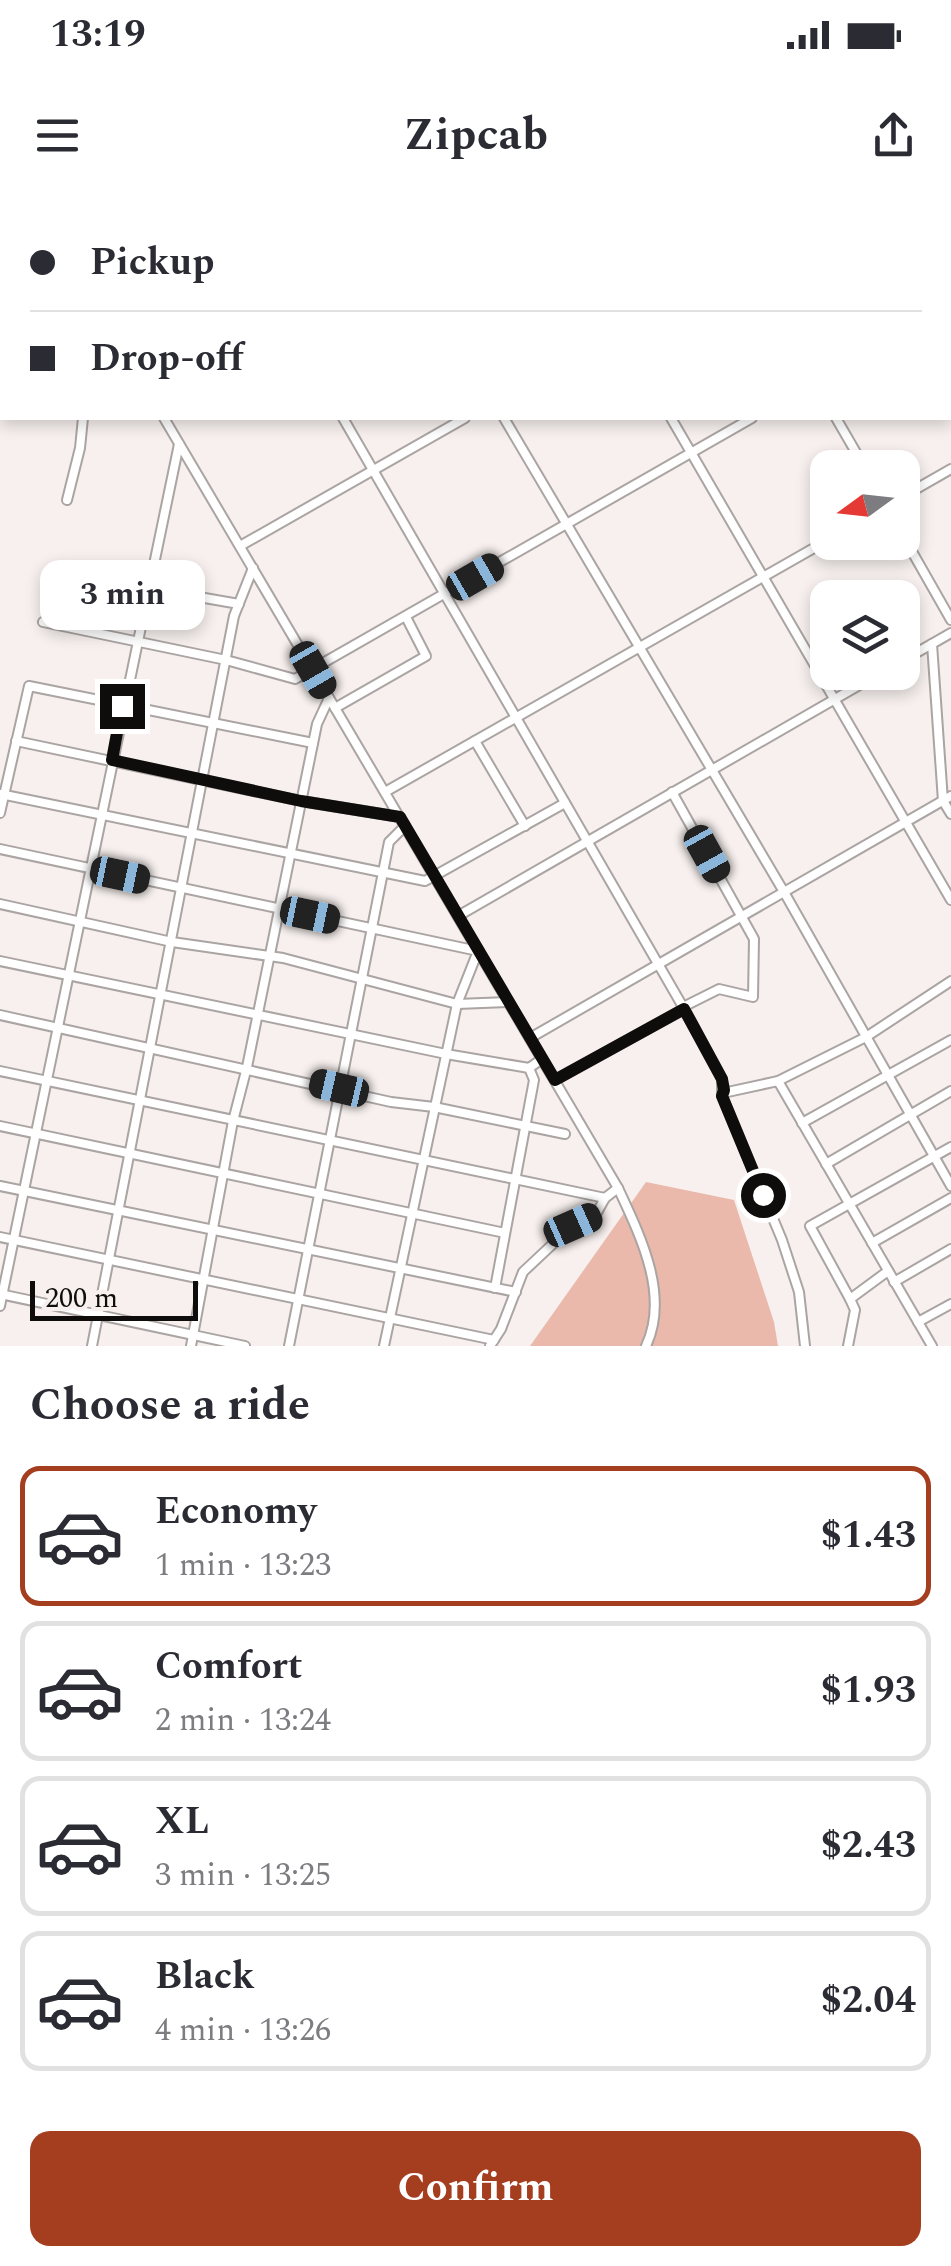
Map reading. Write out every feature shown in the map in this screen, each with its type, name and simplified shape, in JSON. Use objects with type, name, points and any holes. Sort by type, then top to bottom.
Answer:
[{"type":"street","points":[[67,500],[83,420]]},
{"type":"street","points":[[166,420],[618,1188],[646,1246],[655,1327],[646,1346]]},
{"type":"street","points":[[344,420],[722,1079],[723,1093],[799,1292],[805,1346]]},
{"type":"street","points":[[240,546],[461,420]]},
{"type":"street","points":[[505,420],[784,892],[951,1186]]},
{"type":"street","points":[[672,420],[951,900]]},
{"type":"street","points":[[43,622],[226,660],[295,679],[748,420]]},
{"type":"street","points":[[837,420],[854,450]]},
{"type":"street","points":[[0,1306],[122,706],[180,443]]},
{"type":"street","points":[[920,487],[951,470]]},
{"type":"street","points":[[385,792],[810,550]]},
{"type":"street","points":[[917,560],[951,620]]},
{"type":"street","points":[[92,1346],[226,660],[239,604],[253,568]]},
{"type":"street","points":[[56,572],[239,604]]},
{"type":"street","points":[[335,708],[426,656],[406,617]]},
{"type":"street","points":[[920,651],[951,633]]},
{"type":"street","points":[[932,644],[951,814]]},
{"type":"street","points":[[0,814],[29,686],[313,743]]},
{"type":"street","points":[[458,916],[851,690]]},
{"type":"street","points":[[191,1346],[233,1121],[317,724],[329,698]]},
{"type":"street","points":[[16,741],[402,821]]},
{"type":"street","points":[[476,741],[525,826]]},
{"type":"street","points":[[555,1080],[719,988],[753,997],[754,939],[672,792]]},
{"type":"street","points":[[2,795],[425,881],[565,803]]},
{"type":"street","points":[[530,1038],[947,799]]},
{"type":"street","points":[[289,1346],[382,873],[389,842],[402,821]]},
{"type":"street","points":[[0,850],[478,950]]},
{"type":"street","points":[[0,904],[172,942],[283,958],[458,1004],[508,1002]]},
{"type":"street","points":[[384,1346],[446,1054],[458,1004],[478,950]]},
{"type":"street","points":[[0,962],[446,1054],[529,1068],[542,1058]]},
{"type":"street","points":[[723,1093],[778,1081],[866,1037],[950,984]]},
{"type":"street","points":[[0,1014],[391,1102],[434,1106],[564,1134]]},
{"type":"street","points":[[802,1123],[951,1040]]},
{"type":"street","points":[[495,1288],[534,1080],[529,1068]]},
{"type":"street","points":[[0,1071],[606,1198]]},
{"type":"street","points":[[778,1081],[932,1346]]},
{"type":"street","points":[[826,1164],[951,1090]]},
{"type":"street","points":[[0,1126],[505,1233]]},
{"type":"street","points":[[848,1346],[855,1310],[810,1226],[951,1147]]},
{"type":"street","points":[[0,1186],[516,1292]]},
{"type":"street","points":[[0,1237],[492,1343],[523,1272],[573,1225],[595,1216],[618,1188]]},
{"type":"street","points":[[872,1243],[951,1198]]},
{"type":"street","points":[[894,1282],[951,1250]]},
{"type":"street","points":[[850,1299],[888,1271]]},
{"type":"street","points":[[1,1294],[245,1346]]},
{"type":"street","points":[[918,1322],[951,1304]]},
{"type":"shaded area","points":[[646,1182],[734,1200],[774,1322],[778,1346],[530,1346]]},
{"type":"route","points":[[122,706],[112,760],[301,801],[400,817],[555,1080],[684,1009],[722,1079],[722,1096],[763,1195]]}]
